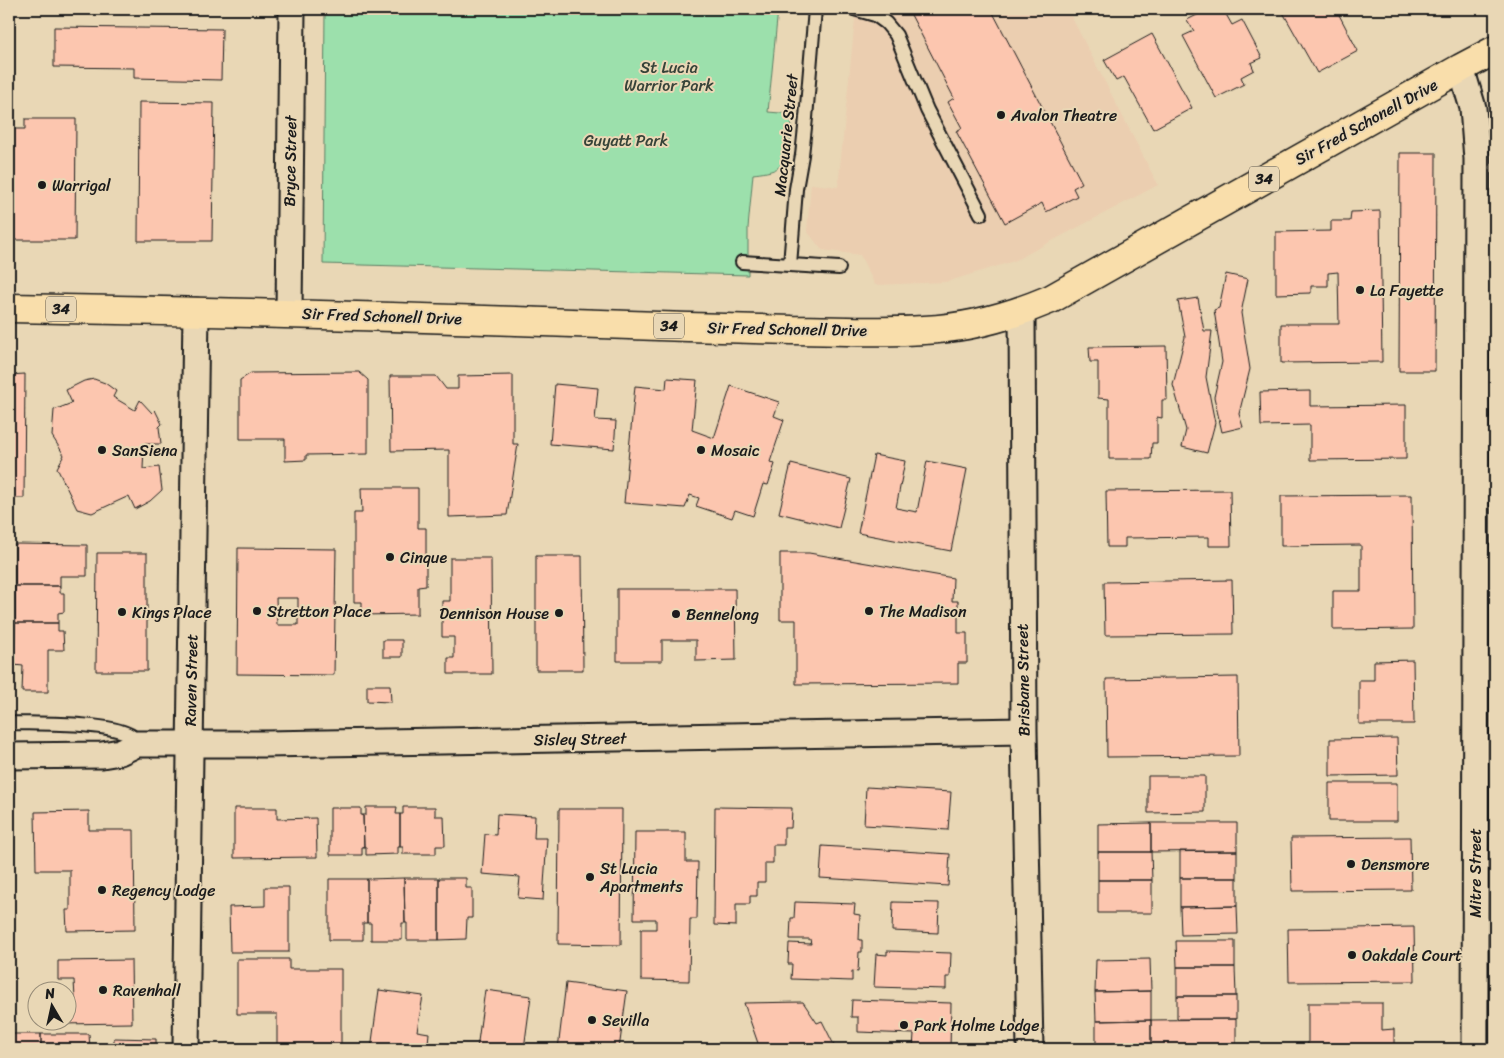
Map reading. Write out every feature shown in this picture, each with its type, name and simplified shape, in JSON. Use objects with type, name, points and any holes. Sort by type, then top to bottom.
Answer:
[{"type":"main road","name":"Sir Fred Schonell Drive","points":[[9,308],[289,313],[723,328],[888,331],[926,330],[957,326],[1022,311],[1051,298],[1495,50]]},
{"type":"street","name":"Bryce Street","points":[[289,313],[292,9]]},
{"type":"street","name":"Mitre Street","points":[[1461,68],[1473,108],[1477,159],[1474,1049]]},
{"type":"street","name":"Raven Street","points":[[186,1049],[196,311]]},
{"type":"street","name":"Brisbane Street","points":[[1022,311],[1024,731],[1030,1049]]},
{"type":"street","name":"Sisley Street","points":[[9,756],[102,755],[120,752],[137,744],[283,744],[1024,731]]},
{"type":"lane","name":"Macquarie Street","points":[[790,265],[796,189],[802,160],[815,9]]},
{"type":"lane","points":[[854,9],[876,15],[896,35],[920,96],[981,214]]},
{"type":"lane","points":[[742,262],[839,268]]},
{"type":"lane","points":[[9,723],[102,727],[118,730],[132,736],[137,744]]},
{"type":"shaded area","points":[[856,9],[1079,9],[1070,14],[1158,185],[1014,261],[946,282],[875,285],[860,255],[822,250],[807,231],[811,184],[838,187]]},
{"type":"green space","name":"Guyatt Park","points":[[325,9],[778,9],[768,112],[792,114],[791,134],[789,149],[779,167],[770,171],[753,174],[748,228],[748,275],[323,264]]},
{"type":"building","name":"Avalon Theatre","points":[[908,9],[991,9],[1082,183],[1073,188],[1077,196],[1046,212],[1042,203],[1005,223],[956,131],[962,128],[948,102],[954,98]]},
{"type":"building","points":[[1209,9],[1223,9],[1232,25],[1242,20],[1262,58],[1251,63],[1254,70],[1241,77],[1244,84],[1216,98],[1183,36],[1194,31],[1187,20]]},
{"type":"building","points":[[1281,9],[1336,9],[1358,51],[1317,73]]},
{"type":"building","points":[[54,27],[222,29],[221,80],[134,78],[134,68],[54,67]]},
{"type":"building","points":[[1152,34],[1192,108],[1153,129],[1124,77],[1116,81],[1104,60]]},
{"type":"building","points":[[139,102],[214,103],[212,241],[138,241]]},
{"type":"building","name":"Warrigal","points":[[25,119],[76,119],[75,240],[9,240],[9,129],[25,129]]},
{"type":"building","points":[[1400,153],[1436,153],[1435,371],[1399,371]]},
{"type":"building","name":"La Fayette","points":[[1380,211],[1382,362],[1281,363],[1281,324],[1339,324],[1338,272],[1328,273],[1328,286],[1311,286],[1311,293],[1276,294],[1276,232],[1331,231],[1331,221],[1350,221],[1351,212]]},
{"type":"building","points":[[1226,274],[1248,279],[1241,313],[1250,369],[1239,414],[1243,427],[1222,432],[1214,397],[1222,362],[1214,310],[1219,308]]},
{"type":"building","points":[[1198,298],[1204,331],[1212,331],[1206,377],[1215,423],[1207,453],[1182,447],[1186,430],[1173,385],[1185,337],[1178,301]]},
{"type":"building","points":[[1166,346],[1167,400],[1162,400],[1162,418],[1157,417],[1157,443],[1152,443],[1151,459],[1109,459],[1109,399],[1098,398],[1098,362],[1090,362],[1089,347]]},
{"type":"building","points":[[359,372],[368,380],[368,454],[306,455],[306,460],[285,461],[285,439],[240,439],[240,380],[251,373]]},
{"type":"building","points":[[25,374],[24,498],[9,498],[9,375]]},
{"type":"building","points":[[513,375],[513,444],[518,444],[507,515],[449,517],[449,450],[391,451],[390,376],[436,376],[446,389],[458,389],[458,376]]},
{"type":"building","name":"Mosaic","points":[[667,378],[697,380],[692,430],[714,438],[731,386],[779,402],[774,416],[784,420],[770,462],[775,464],[768,485],[763,484],[753,516],[735,510],[732,518],[696,506],[699,498],[690,495],[685,508],[624,503],[635,386],[666,389]]},
{"type":"building","name":"SanSiena","points":[[94,379],[105,383],[116,391],[113,397],[135,410],[140,400],[152,413],[155,410],[162,424],[159,427],[161,444],[144,444],[143,469],[159,467],[162,490],[150,501],[135,509],[129,496],[92,513],[77,509],[57,468],[64,455],[52,436],[54,410],[72,403],[66,390],[84,381]]},
{"type":"building","points":[[555,384],[598,388],[595,420],[616,421],[614,449],[550,444]]},
{"type":"building","points":[[1310,391],[1310,406],[1406,405],[1406,459],[1310,460],[1310,425],[1261,426],[1260,392]]},
{"type":"building","points":[[874,455],[905,461],[896,508],[917,512],[927,461],[967,469],[951,551],[858,533]]},
{"type":"building","points":[[791,464],[851,479],[839,528],[779,513]]},
{"type":"building","name":"Cinque","points":[[361,488],[418,488],[418,528],[426,528],[426,586],[418,587],[418,614],[362,615],[362,602],[354,602],[354,513],[362,513]]},
{"type":"building","points":[[1230,490],[1231,546],[1209,546],[1209,537],[1125,538],[1125,547],[1107,547],[1106,491]]},
{"type":"building","points":[[1412,495],[1413,629],[1333,630],[1333,591],[1361,591],[1361,545],[1281,546],[1281,496]]},
{"type":"building","points":[[15,544],[87,545],[87,576],[60,576],[60,586],[15,586]]},
{"type":"building","name":"Stretton Place","points":[[238,548],[336,549],[334,675],[237,674]],"holes":[[[276,598],[298,598],[298,625],[277,625]]]},
{"type":"building","name":"Kings Place","points":[[97,553],[147,553],[147,671],[96,671]]},
{"type":"building","name":"The Madison","points":[[780,553],[809,553],[953,578],[952,601],[958,601],[958,633],[967,633],[967,663],[958,663],[958,683],[796,684],[796,620],[780,620]]},
{"type":"building","name":"Dennison House","points":[[536,556],[582,556],[583,670],[536,670]]},
{"type":"building","points":[[450,558],[491,558],[492,674],[448,674],[448,658],[454,658],[454,637],[442,637],[442,601],[450,601]]},
{"type":"building","points":[[1232,580],[1233,634],[1105,635],[1104,582]]},
{"type":"building","points":[[15,586],[60,586],[60,593],[64,593],[64,612],[58,613],[58,623],[15,623]]},
{"type":"building","name":"Bennelong","points":[[617,589],[735,589],[736,660],[696,661],[696,640],[662,640],[662,661],[617,661]]},
{"type":"building","points":[[15,623],[58,623],[58,631],[63,631],[64,650],[48,650],[48,692],[22,692],[23,666],[14,665]]},
{"type":"building","points":[[383,640],[402,640],[402,657],[383,657]]},
{"type":"building","points":[[1413,660],[1414,724],[1359,724],[1359,680],[1374,680],[1374,661]]},
{"type":"building","points":[[1238,677],[1239,756],[1107,757],[1106,679]]},
{"type":"building","points":[[367,685],[390,685],[391,702],[367,701]]},
{"type":"building","points":[[1397,738],[1398,775],[1330,776],[1330,739]]},
{"type":"building","points":[[1148,776],[1205,776],[1205,812],[1148,813]]},
{"type":"building","points":[[1329,783],[1397,783],[1397,821],[1329,821]]},
{"type":"building","points":[[866,787],[951,792],[948,830],[864,825]]},
{"type":"building","points":[[366,807],[397,807],[396,814],[400,814],[400,847],[398,847],[398,854],[366,855],[363,815],[366,815]]},
{"type":"building","points":[[403,807],[435,807],[435,816],[444,816],[445,846],[436,846],[436,854],[403,854],[403,847],[400,847],[400,814],[403,814]]},
{"type":"building","points":[[715,807],[792,808],[791,828],[784,828],[784,845],[773,845],[773,863],[765,863],[765,882],[757,882],[757,896],[750,896],[750,904],[736,904],[736,926],[714,925]]},
{"type":"building","points":[[234,808],[277,808],[277,819],[316,818],[317,857],[234,858]]},
{"type":"building","points":[[330,808],[361,808],[364,847],[362,847],[362,855],[330,855]]},
{"type":"building","name":"St Lucia Apartments","points":[[559,809],[622,809],[621,945],[558,944]]},
{"type":"building","name":"Regency Lodge","points":[[89,811],[89,830],[134,830],[135,930],[67,931],[66,910],[70,910],[70,870],[36,870],[35,812]]},
{"type":"building","points":[[497,814],[535,816],[534,838],[547,838],[543,900],[518,898],[520,877],[482,874],[485,834],[496,835]]},
{"type":"building","points":[[1151,823],[1151,852],[1098,852],[1098,824]]},
{"type":"building","points":[[1151,823],[1237,823],[1237,851],[1151,852]]},
{"type":"building","points":[[9,831],[12,831],[12,890],[9,890]]},
{"type":"building","points":[[635,832],[686,832],[686,862],[698,862],[697,919],[690,919],[689,981],[641,980],[641,929],[656,929],[656,919],[634,919]]},
{"type":"building","name":"Densmore","points":[[1410,837],[1411,890],[1292,891],[1291,838]]},
{"type":"building","points":[[822,846],[950,854],[948,886],[820,878]]},
{"type":"building","points":[[1180,851],[1237,851],[1237,878],[1180,878]]},
{"type":"building","points":[[1098,852],[1151,852],[1152,880],[1098,880]]},
{"type":"building","points":[[404,878],[439,878],[439,940],[407,940]]},
{"type":"building","points":[[404,878],[405,923],[402,923],[402,940],[371,940],[371,923],[367,923],[367,879]]},
{"type":"building","points":[[439,878],[466,878],[466,888],[472,888],[472,918],[467,918],[466,939],[439,940]]},
{"type":"building","points":[[1180,878],[1237,878],[1237,906],[1180,907]]},
{"type":"building","points":[[329,879],[367,879],[367,923],[363,923],[363,940],[329,940]]},
{"type":"building","points":[[1098,880],[1152,880],[1152,913],[1098,913]]},
{"type":"building","points":[[265,887],[289,887],[289,952],[230,952],[229,907],[265,906]]},
{"type":"building","points":[[795,902],[855,904],[854,914],[860,915],[859,940],[862,940],[862,952],[859,952],[858,972],[852,971],[852,981],[791,979],[792,964],[788,964],[789,943],[811,944],[810,939],[790,939],[791,918],[794,918]]},
{"type":"building","points":[[893,902],[939,903],[938,933],[892,931]]},
{"type":"building","points":[[1237,906],[1238,934],[1181,935],[1180,907]]},
{"type":"building","name":"Oakdale Court","points":[[1414,927],[1415,981],[1289,982],[1288,929]]},
{"type":"building","points":[[1176,941],[1235,941],[1235,967],[1177,967]]},
{"type":"building","points":[[887,951],[951,953],[950,977],[946,977],[946,989],[874,987],[876,954],[887,955]]},
{"type":"building","points":[[237,959],[289,959],[289,969],[341,969],[341,1049],[277,1049],[277,1014],[237,1014]]},
{"type":"building","points":[[1150,959],[1151,991],[1095,992],[1096,960]]},
{"type":"building","name":"Ravenhall","points":[[131,960],[132,1023],[78,1024],[78,980],[58,980],[58,961]]},
{"type":"building","points":[[1177,967],[1235,967],[1236,996],[1177,996]]},
{"type":"building","name":"Sevilla","points":[[566,983],[627,991],[619,1049],[558,1049]]},
{"type":"building","points":[[379,990],[423,996],[417,1031],[429,1033],[428,1043],[437,1045],[437,1049],[371,1049]]},
{"type":"building","points":[[485,990],[531,996],[524,1049],[477,1049]]},
{"type":"building","points":[[1151,991],[1151,1020],[1096,1021],[1095,992]]},
{"type":"building","points":[[1177,996],[1236,996],[1236,1019],[1177,1019]]},
{"type":"building","name":"Park Holme Lodge","points":[[852,1000],[951,1003],[950,1049],[913,1049],[914,1034],[858,1032],[858,1017],[851,1017]]},
{"type":"building","points":[[803,1002],[817,1023],[822,1021],[836,1049],[760,1049],[744,1003]]},
{"type":"building","points":[[1308,1003],[1382,1003],[1382,1030],[1394,1029],[1394,1048],[1308,1049]]},
{"type":"building","points":[[1236,1019],[1236,1046],[1151,1047],[1151,1020]]},
{"type":"building","points":[[1151,1020],[1151,1047],[1096,1048],[1096,1021]]},
{"type":"building","points":[[9,1034],[41,1034],[41,1049],[9,1049]]},
{"type":"building","points":[[41,1034],[89,1034],[90,1049],[41,1049]]},
{"type":"building","points":[[114,1038],[156,1039],[156,1049],[114,1049]]},
{"type":"place","name":"Avalon Theatre","points":[[1001,115]]},
{"type":"place","name":"Warrigal","points":[[42,185]]},
{"type":"place","name":"La Fayette","points":[[1360,290]]},
{"type":"place","name":"SanSiena","points":[[102,450]]},
{"type":"place","name":"Mosaic","points":[[701,450]]},
{"type":"place","name":"Cinque","points":[[390,557]]},
{"type":"place","name":"Stretton Place","points":[[257,611]]},
{"type":"place","name":"The Madison","points":[[869,611]]},
{"type":"place","name":"Kings Place","points":[[122,612]]},
{"type":"place","name":"Dennison House","points":[[559,613]]},
{"type":"place","name":"Bennelong","points":[[676,614]]},
{"type":"place","name":"Densmore","points":[[1351,864]]},
{"type":"place","name":"St Lucia Apartments","points":[[590,877]]},
{"type":"place","name":"Regency Lodge","points":[[102,890]]},
{"type":"place","name":"Oakdale Court","points":[[1352,955]]},
{"type":"place","name":"Ravenhall","points":[[103,990]]},
{"type":"place","name":"Sevilla","points":[[592,1020]]},
{"type":"place","name":"Park Holme Lodge","points":[[904,1025]]},
{"type":"park label","name":"St Lucia Warrior Park","points":[[669,76]]}]
